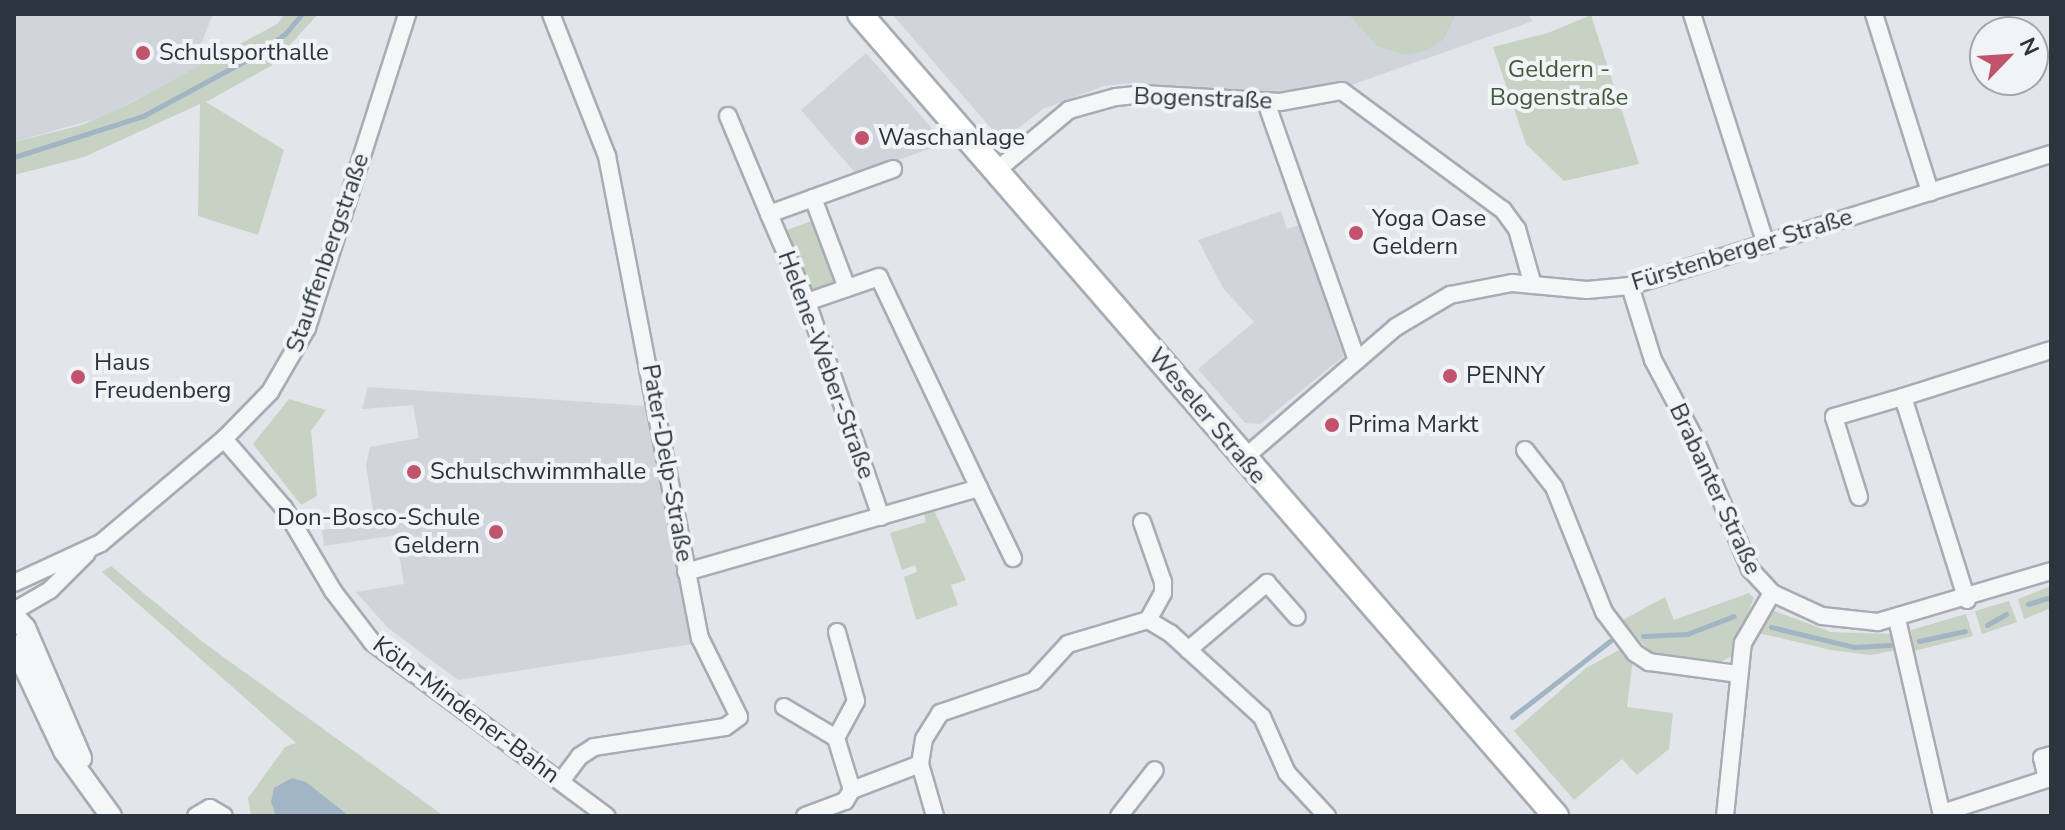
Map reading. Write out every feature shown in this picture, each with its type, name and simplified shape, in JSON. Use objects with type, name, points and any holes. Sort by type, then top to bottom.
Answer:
[{"type":"main road","name":"Weseler Straße","points":[[860,14],[1243,459],[1556,816]]},
{"type":"street","name":"Stauffenbergstraße","points":[[14,613],[50,590],[87,553],[224,439],[270,392],[301,343],[407,14]]},
{"type":"street","name":"Pater-Delp-Straße","points":[[551,14],[607,156],[703,650],[737,708],[737,721],[594,747],[580,756],[561,781]]},
{"type":"street","points":[[1692,14],[1766,244]]},
{"type":"street","points":[[1874,14],[1930,192]]},
{"type":"street","name":"Bogenstraße","points":[[996,171],[1075,107],[1143,94],[1266,102],[1328,91],[1350,95],[1423,156],[1503,210],[1517,229],[1533,285]]},
{"type":"street","points":[[1266,102],[1357,360]]},
{"type":"street","name":"Helene-Weber-Straße","points":[[728,116],[807,302],[881,517]]},
{"type":"street","name":"Fürstenberger Straße","points":[[1243,459],[1410,317],[1450,295],[1493,284],[1587,290],[1630,286],[2051,154]]},
{"type":"street","points":[[769,214],[893,169]]},
{"type":"street","points":[[813,198],[847,288]]},
{"type":"street","points":[[807,302],[879,277],[1013,558]]},
{"type":"street","name":"Brabanter Straße","points":[[1630,286],[1653,360],[1696,441],[1750,569],[1772,593],[1839,620],[1897,619],[1967,600],[2051,571]]},
{"type":"street","points":[[1859,497],[1834,417],[2051,350]]},
{"type":"street","points":[[1903,397],[1967,600]]},
{"type":"street","name":"Köln-Mindener-Bahn","points":[[224,439],[284,508],[333,591],[372,642],[606,816]]},
{"type":"street","points":[[1525,450],[1554,487],[1604,612],[1635,653],[1658,664],[1738,674]]},
{"type":"street","points":[[686,572],[979,488]]},
{"type":"street","points":[[935,816],[920,764],[924,739],[940,713],[1034,681],[1068,644],[1148,620],[1163,593],[1163,582],[1142,522]]},
{"type":"street","name":"Stauffenbergstraße","points":[[14,583],[87,553]]},
{"type":"street","points":[[1188,650],[1267,583],[1297,617]]},
{"type":"street","points":[[1725,816],[1738,674],[1749,628],[1772,593]]},
{"type":"street","points":[[14,613],[25,628],[93,788]]},
{"type":"street","points":[[1897,619],[1942,815],[2047,779],[2042,758],[2051,755]]},
{"type":"street","points":[[1148,620],[1188,650],[1262,717],[1287,773],[1327,816]]},
{"type":"street","points":[[836,738],[856,701],[837,632]]},
{"type":"street","points":[[14,645],[64,751],[111,816]]},
{"type":"street","points":[[784,707],[836,738],[852,790]]},
{"type":"street","points":[[805,816],[845,801],[852,790],[920,764]]},
{"type":"street","points":[[1119,816],[1155,770]]},
{"type":"street","points":[[196,816],[210,808],[224,816]]},
{"type":"shaded area","points":[[14,14],[213,14],[197,54],[208,63],[102,117],[14,142]]},
{"type":"shaded area","points":[[892,14],[1527,14],[1533,21],[1351,85],[1250,93],[1133,83],[1104,86],[1043,109],[1002,141]]},
{"type":"shaded area","points":[[866,53],[945,143],[857,175],[801,110]]},
{"type":"shaded area","points":[[1281,211],[1287,229],[1299,225],[1344,356],[1260,424],[1245,423],[1198,369],[1254,322],[1223,288],[1198,240]]},
{"type":"shaded area","name":"Don-Bosco-Schule Geldern","points":[[368,387],[645,406],[693,644],[458,680],[388,628],[356,592],[404,584],[396,535],[324,546],[322,530],[375,523],[366,465],[370,447],[419,438],[413,405],[362,409]]},
{"type":"green space","points":[[285,14],[318,14],[271,66],[206,102],[284,150],[258,235],[198,216],[200,104],[84,157],[14,175],[14,142],[82,125],[129,104],[277,24]]},
{"type":"green space","points":[[1348,14],[1456,14],[1443,40],[1425,51],[1405,55],[1377,46]]},
{"type":"green space","name":"Geldern - Bogenstraße","points":[[1591,15],[1639,164],[1564,181],[1526,144],[1493,47],[1548,33]]},
{"type":"green space","points":[[817,219],[840,282],[810,293],[787,230]]},
{"type":"green space","points":[[289,399],[326,410],[311,431],[317,496],[301,505],[253,444]]},
{"type":"green space","points":[[933,508],[966,580],[951,585],[958,605],[916,620],[904,577],[917,572],[915,565],[902,570],[890,533],[926,522],[923,511]]},
{"type":"green space","points":[[111,566],[204,643],[444,816],[251,816],[248,798],[285,747],[296,743],[102,572]]},
{"type":"green space","points":[[2051,586],[2051,608],[2024,619],[2018,599]]},
{"type":"green space","points":[[1749,593],[1754,598],[1731,657],[1720,662],[1651,652],[1621,621],[1665,597],[1674,620]]},
{"type":"green space","points":[[2009,601],[2017,622],[1982,634],[1975,611]]},
{"type":"green space","points":[[1769,609],[1831,632],[1892,634],[1898,650],[1870,655],[1831,650],[1754,632]]},
{"type":"green space","points":[[1966,614],[1973,636],[1914,651],[1911,630]]},
{"type":"green space","points":[[1621,649],[1633,659],[1627,707],[1673,713],[1669,749],[1637,775],[1622,759],[1574,800],[1514,731],[1586,668]]},
{"type":"water","points":[[292,778],[306,782],[349,816],[276,816],[271,802],[274,788]]},
{"type":"waterway","points":[[14,157],[143,116],[252,57],[285,34],[302,14]]},
{"type":"waterway","points":[[2028,604],[2051,597]]},
{"type":"waterway","points":[[1987,625],[2006,614]]},
{"type":"waterway","points":[[1643,636],[1687,634],[1734,616]]},
{"type":"waterway","points":[[1771,627],[1854,647],[1890,645]]},
{"type":"waterway","points":[[1919,641],[1965,631]]},
{"type":"waterway","points":[[1512,717],[1610,641]]},
{"type":"place","name":"Schulsporthalle","points":[[143,53]]},
{"type":"place","name":"Waschanlage","points":[[862,138]]},
{"type":"place","name":"Yoga Oase Geldern","points":[[1356,233]]},
{"type":"place","name":"PENNY","points":[[1450,376]]},
{"type":"place","name":"Haus Freudenberg","points":[[78,377]]},
{"type":"place","name":"Prima Markt","points":[[1332,425]]},
{"type":"place","name":"Schulschwimmhalle","points":[[414,472]]},
{"type":"place","name":"Don-Bosco-Schule Geldern","points":[[496,532]]}]
